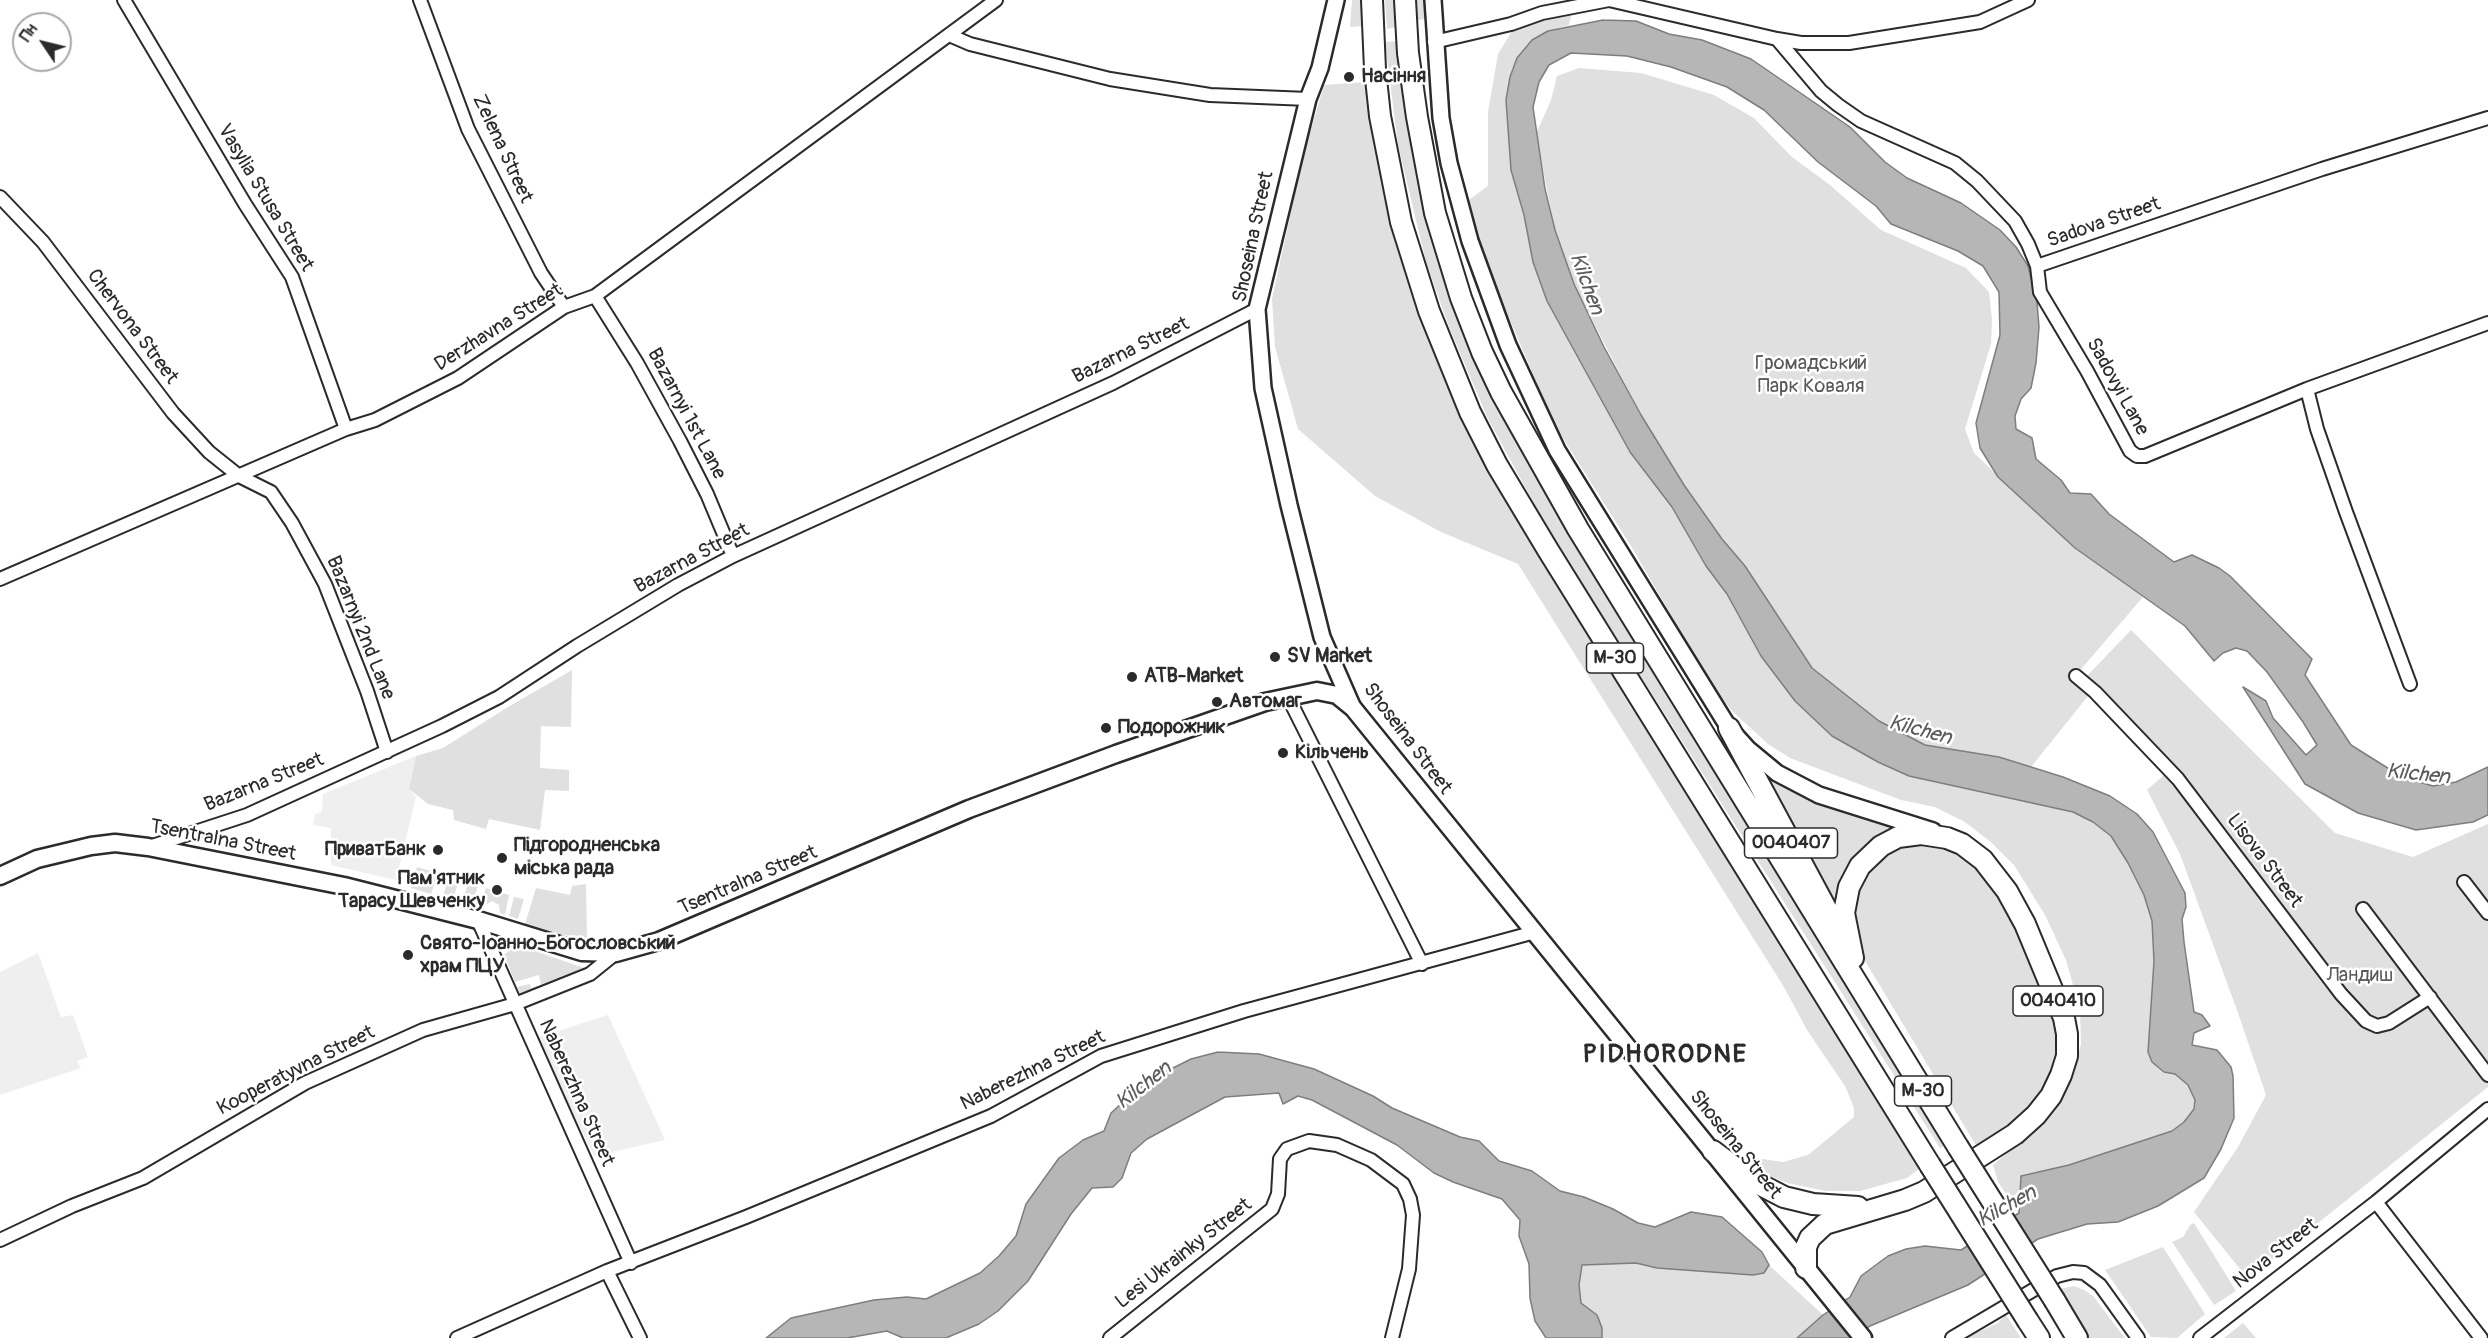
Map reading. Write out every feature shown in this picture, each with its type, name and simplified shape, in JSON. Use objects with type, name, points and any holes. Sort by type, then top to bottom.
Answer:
[{"type":"highway","name":"М-30","points":[[1372,0],[1380,116],[1401,222],[1429,311],[1470,412],[1497,465],[1548,550],[2039,1338]]},
{"type":"highway","name":"М-30","points":[[1405,0],[1408,53],[1417,117],[1435,213],[1461,298],[1496,382],[1578,529],[2077,1338]]},
{"type":"highway","name":"О040407","points":[[1729,728],[1853,958]]},
{"type":"highway","name":"О040410","points":[[1806,1268],[1806,1247],[1817,1230],[1837,1219],[1887,1206],[1924,1192],[2015,1134],[2036,1115],[2051,1096],[2061,1075],[2067,1056],[2064,1018],[2021,916],[1995,873],[1983,860],[1962,844],[1947,838],[1921,834],[1898,837],[1881,846],[1860,866],[1849,887],[1844,913],[1853,958],[1888,1035]]},
{"type":"highway","name":"О040410","points":[[1713,1150],[1753,1181],[1784,1197],[1813,1204],[1887,1206]]},
{"type":"main road","name":"Tsentralna Street","points":[[0,876],[37,859],[73,849],[115,843],[148,847],[344,886],[478,920],[582,952],[616,953],[659,941],[969,809],[1116,754],[1288,696],[1317,691],[1337,695],[1353,708]]},
{"type":"main road","name":"Shoseina Street","points":[[1353,708],[1863,1338]]},
{"type":"street","name":"Vasylia Stusa Street","points":[[124,0],[245,204],[292,277],[346,429]]},
{"type":"street","name":"Zelena Street","points":[[420,0],[468,129],[541,273],[564,307]]},
{"type":"street","name":"Derzhavna Street","points":[[0,579],[346,429],[375,420],[458,378],[564,307],[595,296],[996,0]]},
{"type":"street","name":"Shoseina Street","points":[[1336,0],[1320,68],[1308,99],[1257,309],[1263,388],[1289,505],[1322,637],[1353,708]]},
{"type":"street","name":"О040407","points":[[1433,0],[1434,42],[1441,118],[1449,163],[1470,241],[1508,345],[1557,450],[1729,728]]},
{"type":"street","points":[[1434,42],[1511,24],[1542,13],[1609,0],[1777,39],[1801,43],[1849,43],[1980,22],[2028,0]]},
{"type":"street","points":[[949,35],[970,44],[1110,78],[1210,95],[1308,99]]},
{"type":"street","name":"Sadova Street","points":[[1777,39],[1821,90],[1838,105],[1861,121],[1955,163],[1977,180],[2014,221],[2028,244],[2037,266],[2322,169],[2488,118]]},
{"type":"street","name":"Chervona Street","points":[[0,197],[43,242],[173,413],[209,452],[238,476]]},
{"type":"street","name":"Sadovyi Lane","points":[[2037,266],[2040,292],[2087,370],[2130,452],[2137,456],[2145,456],[2307,389],[2488,323]]},
{"type":"street","name":"Bazarnyi 1st Lane","points":[[595,296],[637,363],[680,441],[707,494],[733,556]]},
{"type":"street","name":"Bazarna Street","points":[[148,847],[247,815],[387,752],[499,698],[577,646],[668,591],[733,556],[1113,383],[1257,309]]},
{"type":"street","points":[[2307,389],[2317,429],[2335,481],[2410,684]]},
{"type":"street","name":"Bazarnyi 2nd Lane","points":[[238,476],[271,492],[292,523],[325,584],[367,691],[387,752]]},
{"type":"street","name":"Lisova Street","points":[[2076,676],[2095,692],[2178,779],[2341,994],[2366,1021],[2377,1026],[2388,1023],[2430,997]]},
{"type":"street","points":[[1288,696],[1422,964]]},
{"type":"street","points":[[1729,728],[1761,761],[1795,784],[1819,795],[1928,829],[1947,838]]},
{"type":"street","points":[[2464,882],[2488,913]]},
{"type":"street","points":[[2363,909],[2488,1075]]},
{"type":"street","name":"Naberezhna Street","points":[[478,920],[631,1263]]},
{"type":"street","name":"Naberezhna Street","points":[[457,1338],[607,1271],[991,1116],[1101,1056],[1244,1011],[1536,932]]},
{"type":"street","name":"Kooperatyvna Street","points":[[0,1240],[72,1206],[143,1178],[305,1083],[423,1030],[514,1004],[590,974],[616,953]]},
{"type":"street","name":"Nova Street","points":[[2200,1338],[2376,1202],[2488,1109]]},
{"type":"street","name":"Lesi Ukrainky Street","points":[[1110,1338],[1272,1209],[1278,1194],[1280,1159],[1287,1149],[1309,1141],[1337,1145],[1371,1160],[1403,1184],[1413,1215],[1409,1269],[1392,1338]]},
{"type":"street","points":[[2376,1202],[2481,1338]]},
{"type":"street","points":[[607,1271],[640,1338]]},
{"type":"street","points":[[1952,1338],[2057,1276],[2073,1272],[2084,1273],[2100,1285],[2138,1338]]},
{"type":"shaded area","points":[[416,756],[409,789],[416,797],[396,880],[331,865],[331,828],[313,825],[315,814],[322,812],[323,794]]},
{"type":"shaded area","points":[[38,953],[61,1017],[73,1015],[88,1057],[77,1061],[81,1068],[0,1095],[0,972]]},
{"type":"shaded area","points":[[608,1015],[665,1140],[594,1156],[536,1038]]},
{"type":"green space","points":[[1352,0],[1366,0],[1365,26],[1350,27]]},
{"type":"green space","points":[[1385,0],[1399,0],[1400,26],[1387,29]]},
{"type":"green space","points":[[1417,0],[1425,0],[1425,19],[1417,20]]},
{"type":"green space","points":[[1572,12],[1569,25],[1548,31],[1511,170],[1547,301],[1630,452],[1672,507],[1706,566],[1727,594],[1761,656],[1795,701],[1832,736],[1909,776],[2073,812],[2093,822],[2111,836],[2144,895],[2152,921],[2154,961],[2148,1052],[2152,1062],[2164,1072],[2175,1074],[2188,1085],[2195,1100],[2194,1109],[2184,1122],[2172,1131],[2069,1165],[2021,1175],[2019,1213],[1998,1182],[1993,1165],[2041,1124],[2056,1105],[2075,1068],[2081,1044],[2080,1010],[2066,960],[2045,915],[2014,865],[1992,843],[1965,822],[1935,807],[1901,800],[1790,758],[1768,744],[1732,711],[1711,684],[1631,546],[1554,424],[1483,256],[1466,202],[1488,186],[1488,112],[1498,54],[1512,31]]},
{"type":"green space","points":[[1400,41],[1465,322],[1946,1145],[1940,1148],[1597,607],[1537,509],[1488,419],[1449,327],[1426,262],[1398,145],[1385,42]]},
{"type":"green space","points":[[1579,68],[1641,73],[1714,95],[1754,118],[1792,157],[1830,185],[1881,230],[1966,268],[1989,292],[1992,320],[1991,344],[1965,429],[1974,453],[2074,548],[2143,597],[2077,674],[2083,680],[2131,630],[2335,833],[2413,857],[2488,824],[2488,1087],[2248,1279],[2194,1212],[2238,1147],[2266,1095],[2180,854],[2147,790],[2164,775],[2088,696],[2031,767],[1999,757],[1925,745],[1879,721],[1812,668],[1745,566],[1722,539],[1684,485],[1641,415],[1574,284],[1555,230],[1536,134],[1551,100],[1557,76]]},
{"type":"green space","points":[[1366,82],[1392,222],[1431,342],[1465,421],[1919,1169],[1907,1178],[1860,1191],[1826,1191],[1787,1183],[1742,1164],[1742,1156],[1783,1162],[1808,1155],[1854,1117],[1854,1108],[1845,1086],[1807,1030],[1784,987],[1518,564],[1441,532],[1375,496],[1298,429],[1275,347],[1272,299],[1303,157],[1324,85]]},
{"type":"green space","points":[[572,670],[571,727],[541,726],[540,768],[569,770],[569,791],[545,790],[540,830],[489,819],[486,829],[454,820],[453,810],[428,804],[409,789],[416,756],[443,748]]},
{"type":"green space","points":[[1760,770],[1804,798],[1907,830],[1897,830],[1839,913]]},
{"type":"green space","points":[[1904,842],[1945,845],[1971,861],[1986,875],[2004,900],[2058,1019],[2060,1055],[2042,1093],[2029,1110],[1980,1152],[1862,956],[1852,929],[1853,893],[1870,864]]},
{"type":"green space","points":[[417,867],[438,873],[431,894],[411,888]]},
{"type":"green space","points":[[449,877],[452,878],[450,882],[453,884],[456,878],[459,879],[453,900],[443,896]]},
{"type":"green space","points":[[468,883],[478,885],[472,906],[462,903]]},
{"type":"green space","points":[[586,884],[587,938],[579,939],[525,924],[536,888],[570,895],[572,886]]},
{"type":"green space","points":[[486,888],[509,895],[505,915],[500,913],[499,905],[492,901],[484,909],[479,908]]},
{"type":"green space","points":[[514,897],[524,899],[518,919],[509,916]]},
{"type":"green space","points":[[512,948],[529,949],[584,968],[588,973],[522,997],[517,987],[530,984],[531,988],[541,985],[539,975],[515,982],[504,955]]},
{"type":"green space","points":[[2194,1223],[2236,1291],[2214,1305],[2172,1242],[2183,1237],[2190,1225]]},
{"type":"green space","points":[[2163,1247],[2205,1314],[2177,1338],[2151,1337],[2105,1270]]},
{"type":"green space","points":[[1636,1263],[1657,1268],[1764,1273],[1769,1265],[1823,1315],[1797,1338],[1602,1338],[1602,1328],[1581,1303],[1579,1285],[1582,1265]]},
{"type":"green space","points":[[2074,1286],[2093,1296],[2125,1338],[2087,1338],[2071,1314],[2059,1289]]},
{"type":"green space","points":[[2006,1315],[2021,1338],[1965,1338],[1998,1323]]},
{"type":"green space","points":[[2243,1323],[2256,1338],[2224,1338]]},
{"type":"water","points":[[1603,20],[1636,21],[1669,34],[1702,40],[1751,59],[1850,127],[1885,162],[1907,178],[1961,203],[2000,230],[2016,247],[2028,266],[2037,302],[2039,327],[2036,363],[2031,388],[2021,399],[2015,416],[2016,429],[2032,438],[2036,459],[2061,480],[2070,493],[2091,494],[2109,514],[2174,562],[2192,555],[2230,576],[2312,659],[2305,675],[2351,745],[2402,777],[2433,786],[2456,782],[2488,767],[2488,815],[2473,822],[2416,830],[2358,813],[2305,784],[2243,687],[2266,701],[2273,718],[2306,755],[2317,745],[2267,672],[2247,651],[2236,648],[2223,653],[2214,661],[2185,626],[2075,548],[1998,477],[1980,448],[1976,423],[2000,335],[1999,292],[1983,266],[1958,251],[1891,224],[1876,206],[1818,162],[1764,110],[1727,87],[1671,67],[1627,56],[1571,53],[1549,65],[1539,82],[1533,107],[1545,189],[1555,230],[1574,284],[1604,347],[1641,415],[1684,485],[1722,539],[1745,566],[1812,668],[1879,721],[1925,745],[1999,757],[2063,777],[2110,796],[2137,814],[2153,832],[2185,893],[2186,907],[2182,919],[2194,1012],[2202,1015],[2210,1026],[2194,1033],[2192,1045],[2217,1050],[2231,1067],[2234,1118],[2221,1149],[2204,1178],[2158,1206],[2118,1222],[2087,1224],[2038,1239],[1968,1285],[1870,1326],[1853,1338],[1797,1338],[1823,1315],[1850,1297],[1861,1276],[1888,1256],[1906,1249],[1925,1246],[1961,1250],[2019,1213],[2021,1176],[2069,1165],[2172,1131],[2184,1122],[2194,1109],[2195,1100],[2188,1085],[2175,1074],[2164,1072],[2152,1062],[2148,1052],[2154,961],[2152,921],[2144,895],[2111,836],[2093,822],[2073,812],[1909,776],[1878,762],[1832,736],[1795,701],[1761,656],[1727,594],[1706,566],[1672,507],[1630,452],[1547,301],[1533,262],[1524,215],[1511,170],[1506,100],[1510,77],[1517,58],[1532,40],[1548,31]]},
{"type":"water","name":"Kilchen","points":[[1218,1052],[1259,1054],[1314,1069],[1373,1096],[1392,1108],[1460,1137],[1479,1141],[1499,1161],[1532,1171],[1560,1191],[1584,1197],[1638,1223],[1655,1227],[1691,1212],[1722,1217],[1762,1252],[1769,1265],[1764,1273],[1753,1275],[1657,1268],[1636,1263],[1582,1265],[1579,1285],[1581,1303],[1597,1315],[1602,1328],[1602,1338],[1546,1338],[1535,1321],[1530,1298],[1529,1264],[1519,1236],[1520,1220],[1502,1199],[1434,1173],[1397,1145],[1312,1100],[1298,1096],[1283,1104],[1279,1093],[1225,1097],[1147,1139],[1131,1153],[1122,1178],[1113,1187],[1092,1188],[1071,1214],[1028,1281],[998,1311],[979,1324],[946,1338],[903,1338],[887,1331],[847,1338],[766,1338],[791,1318],[874,1300],[907,1297],[926,1299],[980,1273],[1016,1236],[1026,1204],[1059,1158],[1083,1140],[1104,1131],[1111,1113],[1135,1091],[1191,1059]]},
{"type":"pier","points":[[2008,1216],[2028,1249],[1986,1276],[1966,1243]]},
{"type":"place","name":"Насіння","points":[[1349,77]]},
{"type":"place","name":"SV Market","points":[[1275,657]]},
{"type":"place","name":"ATB-Market","points":[[1132,677]]},
{"type":"place","name":"Автомаг","points":[[1217,702]]},
{"type":"place","name":"Подорожник","points":[[1106,728]]},
{"type":"place","name":"Кільчень","points":[[1283,753]]},
{"type":"place","name":"ПриватБанк","points":[[438,850]]},
{"type":"place","name":"Підгородненська міська рада","points":[[502,858]]},
{"type":"place","name":"Пам'ятник Тарасу Шевченку","points":[[497,890]]},
{"type":"place","name":"Свято-Іоанно-Богословський храм ПЦУ","points":[[408,955]]},
{"type":"district","name":"PIDHORODNE","points":[[1665,1055]]},
{"type":"park label","name":"Громадський Парк Коваля","points":[[1811,376]]},
{"type":"park label","name":"Ландиш","points":[[2360,976]]}]
